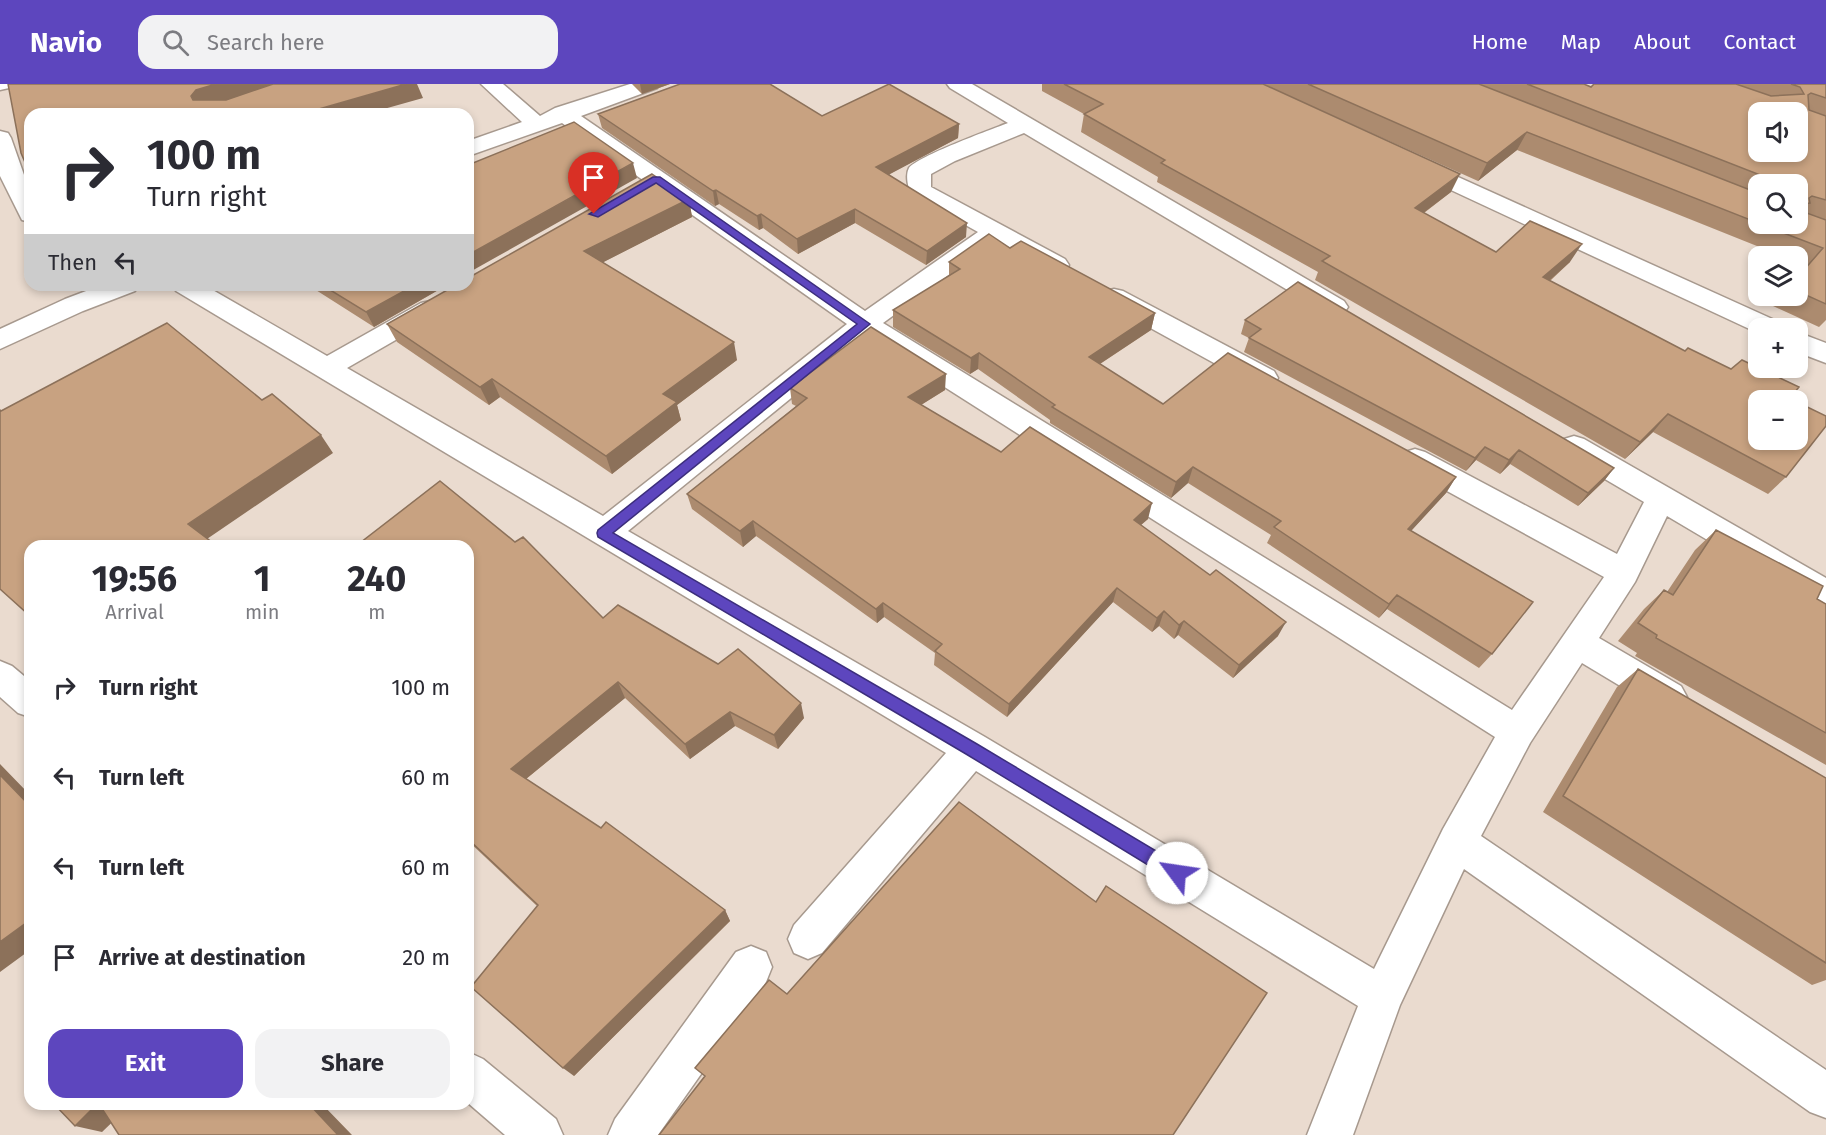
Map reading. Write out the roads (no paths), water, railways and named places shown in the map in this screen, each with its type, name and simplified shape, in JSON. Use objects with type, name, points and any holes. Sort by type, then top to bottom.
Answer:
[{"type":"street","points":[[491,84],[536,124]]},
{"type":"street","points":[[973,87],[1023,124],[1352,317]]},
{"type":"street","points":[[474,163],[570,119],[660,88]]},
{"type":"street","points":[[474,147],[536,124],[570,119],[646,185],[1517,732]]},
{"type":"street","points":[[1023,124],[947,156],[919,171],[920,190],[1288,391]]},
{"type":"street","points":[[0,138],[22,178]]},
{"type":"street","points":[[1391,154],[1748,318]]},
{"type":"street","points":[[603,533],[865,324],[994,232]]},
{"type":"street","points":[[0,340],[69,295],[92,291]]},
{"type":"street","points":[[195,291],[972,749],[1382,997]]},
{"type":"street","points":[[325,369],[449,298]]},
{"type":"street","points":[[1808,346],[1826,354]]},
{"type":"street","points":[[1547,432],[1826,594]]},
{"type":"street","points":[[1393,448],[1624,573]]},
{"type":"street","points":[[1330,1135],[1382,997],[1458,842],[1517,732],[1624,573],[1660,498]]},
{"type":"street","points":[[1576,642],[1696,712]]},
{"type":"street","points":[[0,676],[24,697]]},
{"type":"street","points":[[808,939],[972,749]]},
{"type":"street","points":[[1458,842],[1826,1096]]},
{"type":"street","points":[[631,1135],[751,967]]},
{"type":"street","points":[[474,1079],[540,1135]]}]
